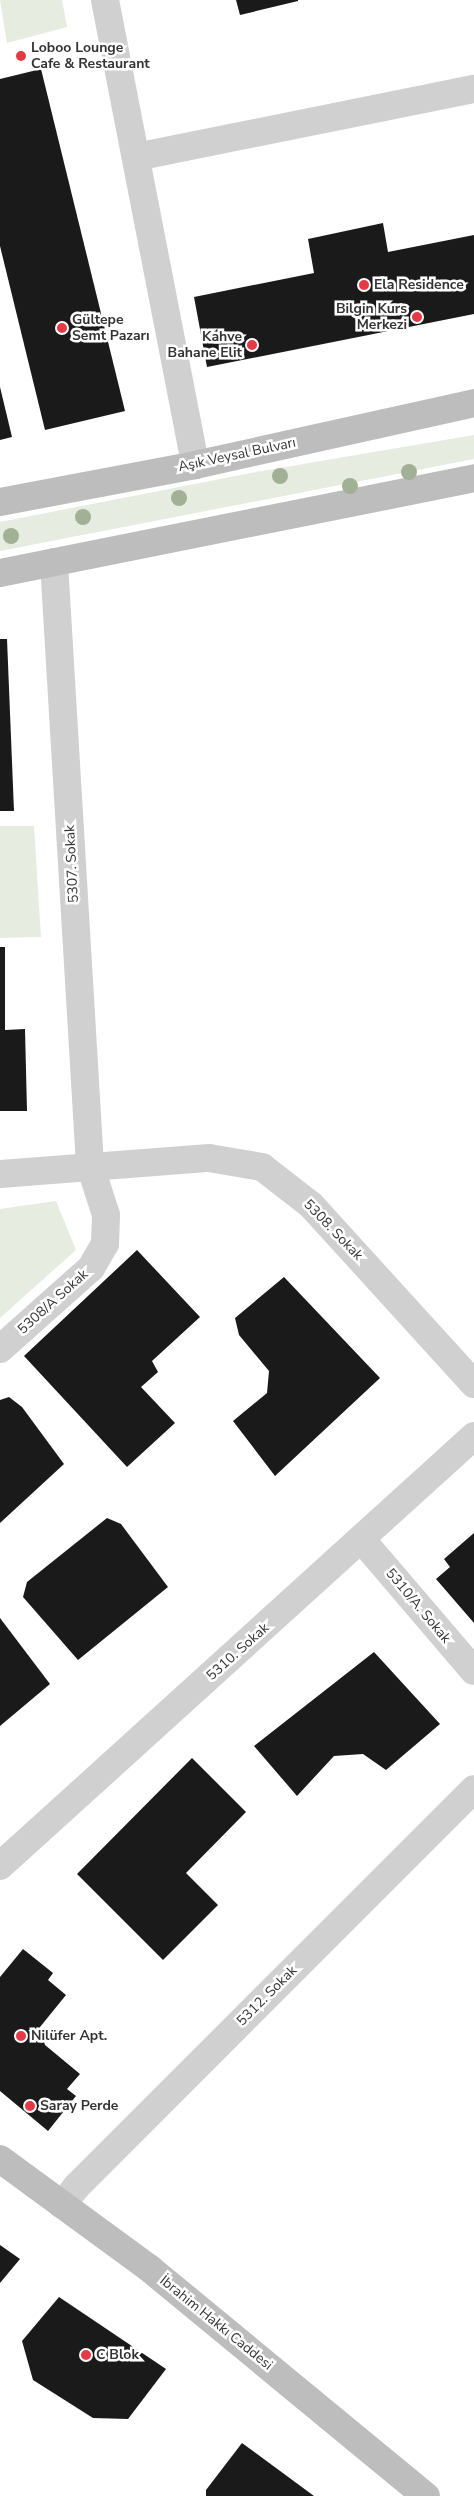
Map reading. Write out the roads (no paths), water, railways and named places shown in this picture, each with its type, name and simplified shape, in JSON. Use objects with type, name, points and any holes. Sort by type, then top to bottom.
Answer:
[{"type":"main road","name":"Aşık Veysal Bulvarı","points":[[0,502],[195,465],[474,403]]},
{"type":"main road","points":[[0,573],[474,478]]},
{"type":"main road","name":"İbrahim Hakkı Caddesi","points":[[0,2159],[149,2268],[417,2491]]},
{"type":"street","points":[[105,0],[195,465]]},
{"type":"street","points":[[136,157],[474,89]]},
{"type":"street","name":"5307. Sokak","points":[[54,562],[90,1165]]},
{"type":"street","name":"5308. Sokak","points":[[0,1174],[90,1165],[209,1158],[262,1168],[311,1205],[474,1384]]},
{"type":"street","name":"5308/A Sokak","points":[[0,1349],[91,1268],[105,1244],[106,1215],[90,1165]]},
{"type":"street","name":"5310. Sokak","points":[[0,1866],[362,1540],[474,1436]]},
{"type":"street","name":"5310/A. Sokak","points":[[362,1540],[474,1671]]},
{"type":"street","name":"5312. Sokak","points":[[62,2204],[84,2179],[474,1788]]},
{"type":"place","name":"Loboo Lounge Cafe & Restaurant","points":[[21,56]]},
{"type":"place","name":"Ela Residence","points":[[364,285]]},
{"type":"place","name":"Bilgin Kurs Merkezi","points":[[417,317]]},
{"type":"place","name":"Gültepe Semt Pazarı","points":[[62,328]]},
{"type":"place","name":"Kahve Bahane Elit","points":[[252,345]]},
{"type":"place","name":"Nilüfer Apt.","points":[[21,2036]]},
{"type":"place","name":"Saray Perde","points":[[30,2106]]},
{"type":"place","name":"C Blok","points":[[86,2355]]}]
